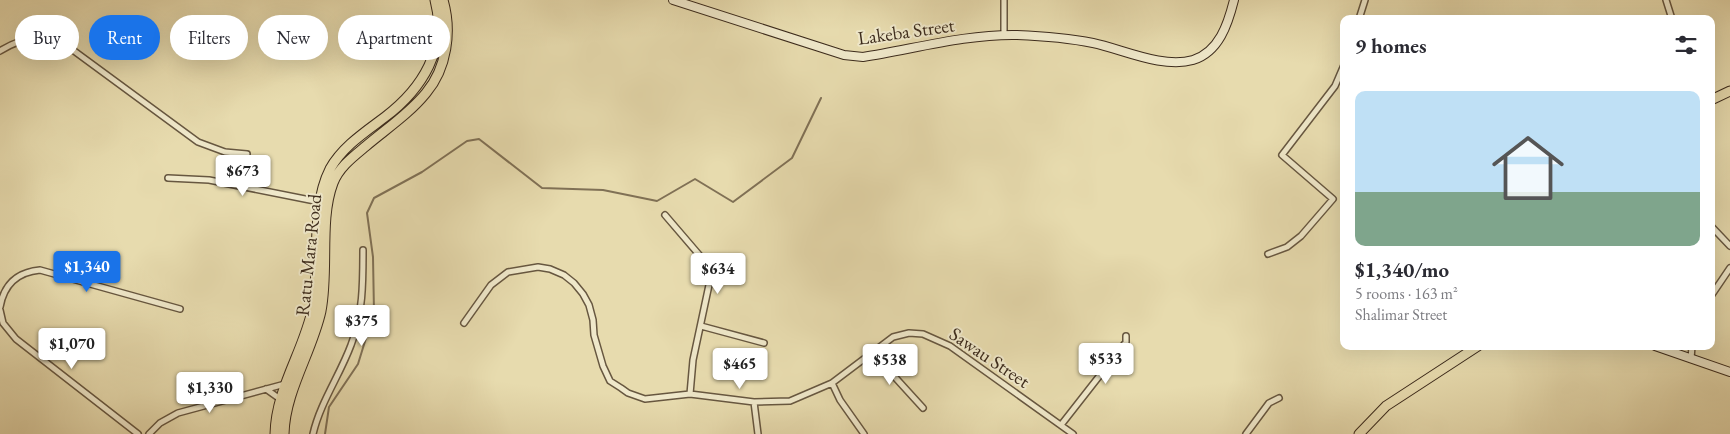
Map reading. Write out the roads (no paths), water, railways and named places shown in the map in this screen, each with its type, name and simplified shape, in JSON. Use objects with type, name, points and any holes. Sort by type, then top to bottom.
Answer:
[{"type":"main road","name":"Ratu Mara Road","points":[[275,434],[280,399],[304,337],[312,309],[316,282],[320,202],[324,183],[331,168],[340,156],[361,135],[403,102],[426,74],[439,35],[435,0]]},
{"type":"main road","name":"Ratu Mara Road","points":[[284,434],[295,385],[315,334],[321,310],[324,289],[328,208],[334,182],[339,172],[350,160],[416,104],[433,82],[442,63],[448,37],[447,12],[443,0]]},
{"type":"main road","name":"Lakeba Street","points":[[673,0],[844,55],[863,57],[988,35],[1004,35],[1067,39],[1094,43],[1157,60],[1176,61],[1193,60],[1206,53],[1224,32],[1234,0]]},
{"type":"main road","points":[[1715,98],[1730,91]]},
{"type":"main road","points":[[1359,434],[1386,406],[1472,350]]},
{"type":"main road","points":[[1666,350],[1730,372]]},
{"type":"street","points":[[1004,0],[1004,35]]},
{"type":"street","points":[[1360,15],[1365,0]]},
{"type":"street","points":[[1666,0],[1670,15]]},
{"type":"street","points":[[0,51],[12,43],[40,38],[54,40],[66,45],[198,142],[225,152],[247,154]]},
{"type":"street","points":[[1268,254],[1287,247],[1301,236],[1333,199],[1282,155],[1340,83]]},
{"type":"street","points":[[168,178],[209,180],[320,202]]},
{"type":"street","points":[[665,215],[701,257],[709,285],[693,360],[690,394]]},
{"type":"street","points":[[1715,230],[1730,246]]},
{"type":"street","points":[[313,434],[317,419],[346,358],[356,330],[362,297],[363,250]]},
{"type":"street","name":"Sawau Street","points":[[464,322],[491,285],[508,272],[538,267],[550,269],[564,275],[574,283],[589,306],[598,352],[610,380],[628,393],[645,399],[690,394],[754,402],[790,401],[832,383],[893,337],[909,333],[923,334],[950,346],[1073,434]]},
{"type":"street","points":[[1715,290],[1730,268]]},
{"type":"street","points":[[138,434],[16,339],[3,323],[0,308],[2,294],[13,281],[28,271],[40,270],[180,309]]},
{"type":"street","points":[[701,326],[730,332],[764,343]]},
{"type":"street","points":[[1061,425],[1126,342],[1126,336]]},
{"type":"street","points":[[1691,359],[1692,350]]},
{"type":"street","points":[[872,352],[923,408]]},
{"type":"street","points":[[832,383],[840,400],[864,434]]},
{"type":"street","points":[[149,434],[160,423],[172,416],[285,384]]},
{"type":"street","points":[[266,389],[280,399]]},
{"type":"street","points":[[1246,434],[1269,403],[1279,398]]},
{"type":"street","points":[[754,402],[758,434]]},
{"type":"waterway","points":[[325,434],[329,407],[358,364],[374,312],[373,257],[367,213],[374,198],[422,172],[467,141],[479,139],[542,188],[603,190],[657,201],[695,179],[733,202],[792,158],[821,98]]}]
